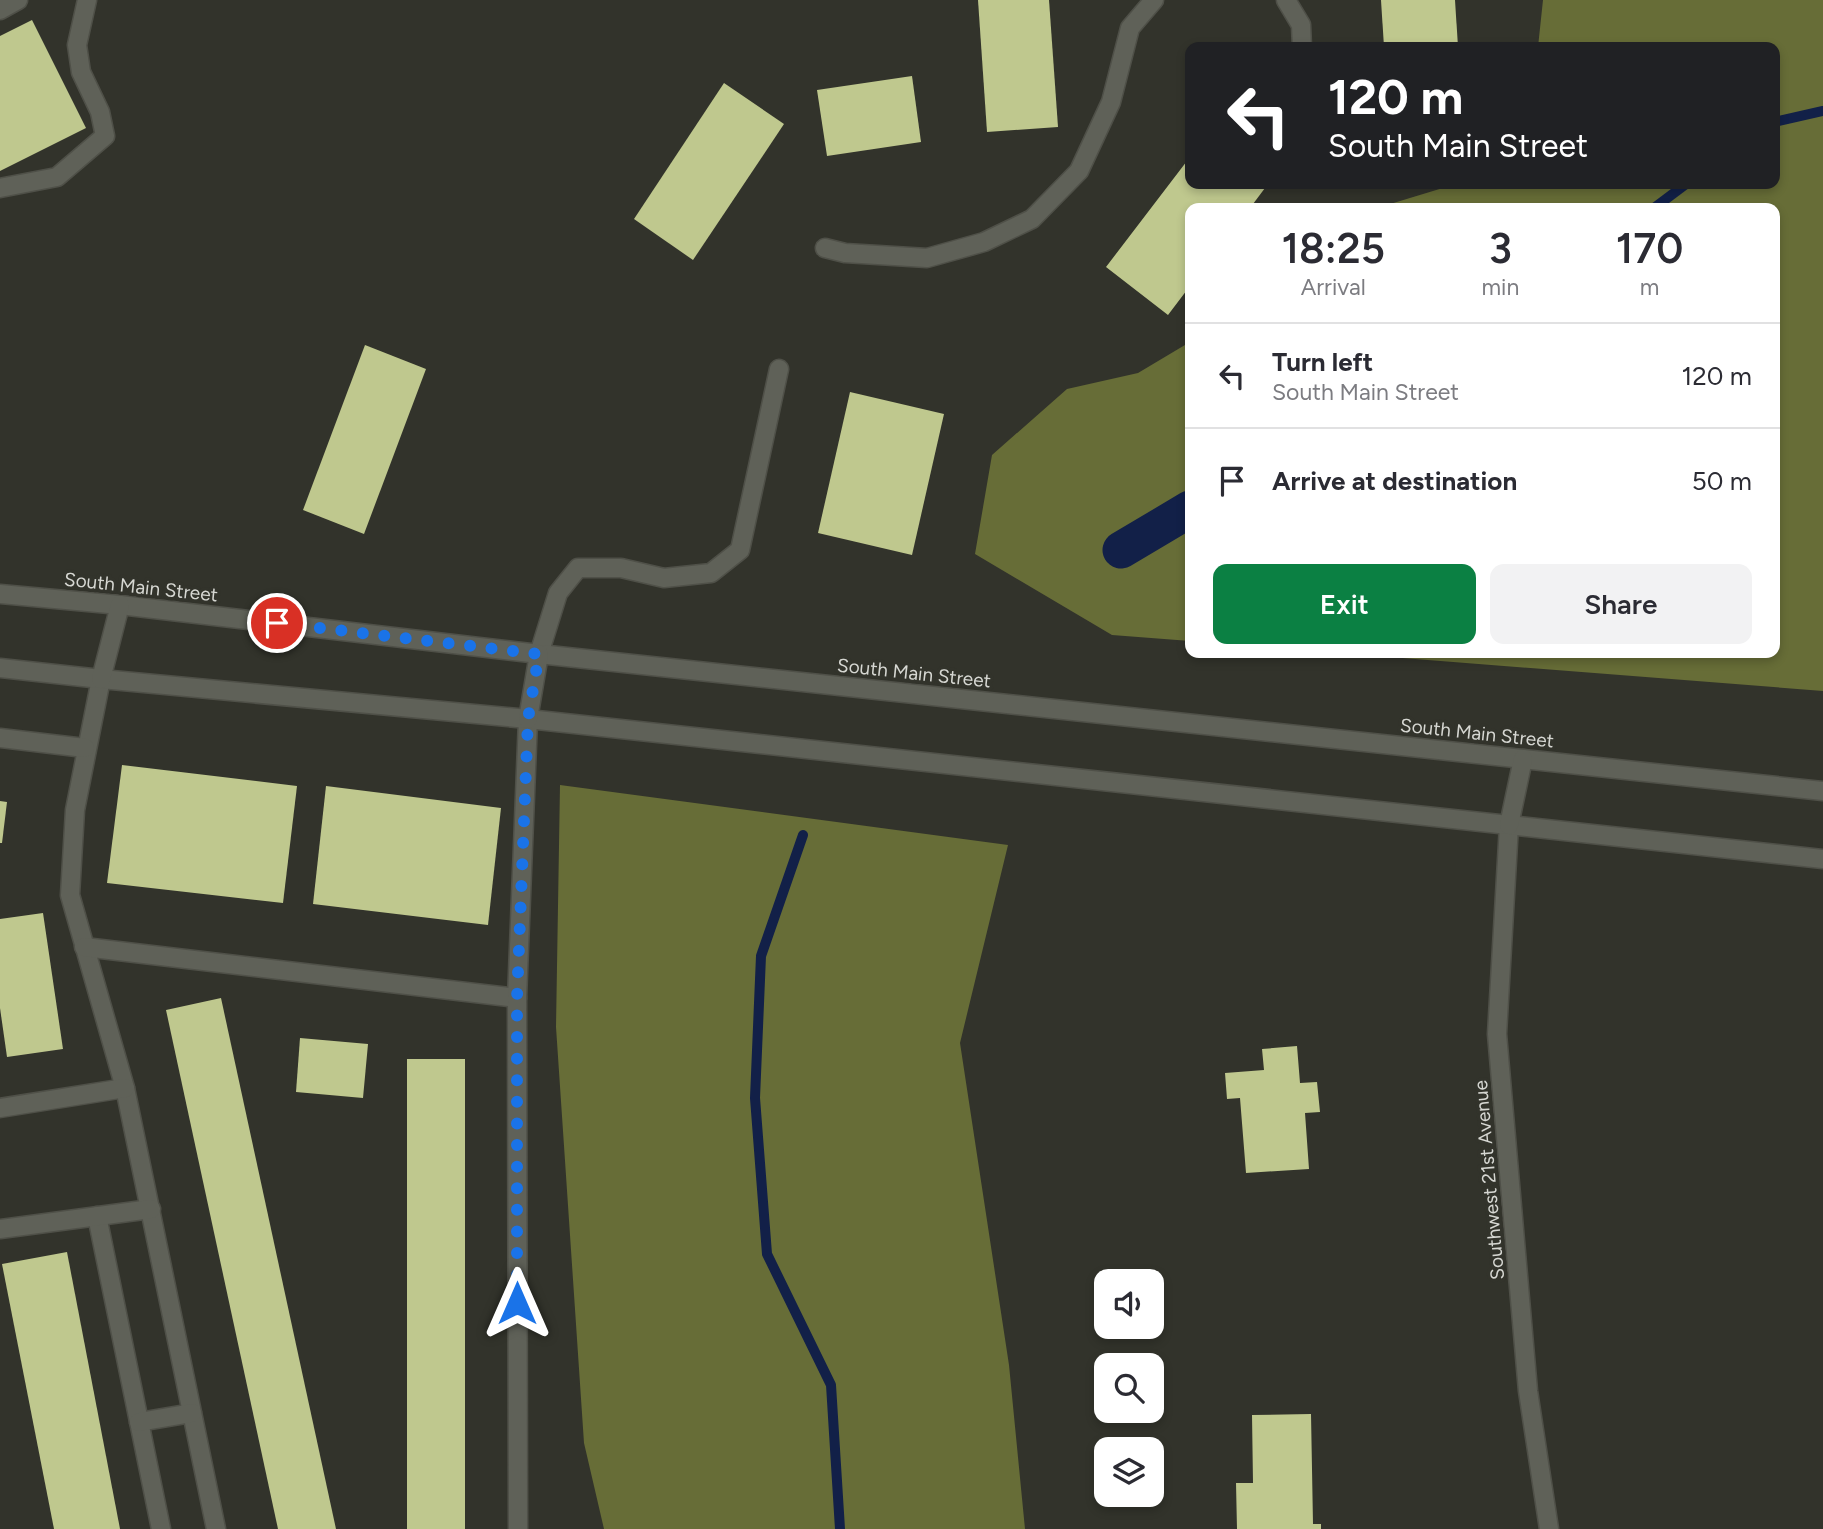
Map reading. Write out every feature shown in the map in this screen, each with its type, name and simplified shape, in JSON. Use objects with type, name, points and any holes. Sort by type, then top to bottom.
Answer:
[{"type":"main road","points":[[0,10],[18,0]]},
{"type":"main road","points":[[0,188],[57,177],[105,135],[100,113],[81,72],[76,44],[87,0]]},
{"type":"main road","points":[[825,248],[845,253],[927,258],[984,242],[1032,219],[1079,171],[1111,102],[1130,27],[1154,0]]},
{"type":"main road","points":[[1286,0],[1301,24],[1302,42]]},
{"type":"main road","points":[[518,1529],[517,998],[528,719],[539,654],[558,593],[578,568],[621,568],[664,578],[711,573],[740,550],[779,369]]},
{"type":"main road","name":"South Main Street","points":[[0,594],[1823,791]]},
{"type":"main road","points":[[120,605],[85,748],[75,810],[70,895],[125,1088],[216,1529]]},
{"type":"main road","points":[[0,668],[528,719],[1823,859]]},
{"type":"main road","points":[[0,738],[85,748]]},
{"type":"main road","name":"Southwest 21st Avenue","points":[[1523,759],[1509,825],[1497,1034],[1528,1391],[1549,1529]]},
{"type":"main road","points":[[84,947],[517,998]]},
{"type":"main road","points":[[0,1108],[125,1088]]},
{"type":"main road","points":[[0,1229],[150,1209]]},
{"type":"main road","points":[[97,1216],[161,1529]]},
{"type":"main road","points":[[139,1422],[192,1413]]},
{"type":"green space","points":[[1543,0],[1823,0],[1823,691],[1403,658],[1780,658],[1780,203],[1393,203],[1440,189],[1780,189],[1780,42],[1539,42]]},
{"type":"green space","points":[[1185,345],[1185,641],[1112,635],[975,554],[992,455],[1067,389],[1138,373]]},
{"type":"green space","points":[[560,785],[1008,845],[960,1043],[1009,1365],[1025,1529],[604,1529],[584,1443],[556,1027]]},
{"type":"building","points":[[978,0],[1049,0],[1058,127],[987,132]]},
{"type":"building","points":[[1381,0],[1455,0],[1458,42],[1384,42]]},
{"type":"building","points":[[32,20],[86,128],[0,171],[0,36]]},
{"type":"building","points":[[912,76],[921,142],[827,156],[817,90]]},
{"type":"building","points":[[724,83],[784,124],[693,260],[634,219]]},
{"type":"building","points":[[1185,164],[1185,189],[1264,189],[1254,203],[1185,203],[1185,293],[1168,315],[1106,267]]},
{"type":"building","points":[[365,345],[426,369],[364,534],[303,510]]},
{"type":"building","points":[[850,392],[944,414],[912,555],[818,533]]},
{"type":"building","points":[[122,765],[297,786],[283,903],[107,883]]},
{"type":"building","points":[[326,786],[501,808],[488,925],[313,904]]},
{"type":"building","points":[[0,801],[7,802],[2,843],[0,843]]},
{"type":"building","points":[[43,913],[63,1049],[7,1057],[0,1008],[0,919]]},
{"type":"building","points":[[221,998],[336,1529],[278,1529],[166,1010]]},
{"type":"building","points":[[300,1038],[368,1044],[363,1098],[296,1092]]},
{"type":"building","points":[[1297,1046],[1300,1083],[1317,1082],[1320,1112],[1305,1113],[1309,1169],[1246,1173],[1240,1098],[1227,1099],[1225,1073],[1264,1070],[1262,1049]]},
{"type":"building","points":[[407,1059],[465,1059],[465,1529],[407,1529]]},
{"type":"building","points":[[67,1252],[120,1529],[54,1529],[2,1264]]},
{"type":"building","points":[[1311,1414],[1313,1524],[1321,1524],[1321,1529],[1237,1529],[1236,1483],[1253,1483],[1252,1415]]},
{"type":"waterway","points":[[1780,121],[1823,111]]},
{"type":"waterway","points":[[1661,203],[1679,189]]},
{"type":"waterway","points":[[1121,550],[1185,512]]},
{"type":"waterway","points":[[803,835],[761,956],[755,1098],[767,1254],[831,1385],[840,1529]]},
{"type":"route","points":[[277,623],[539,654],[528,719],[517,998],[517,1303]]}]
